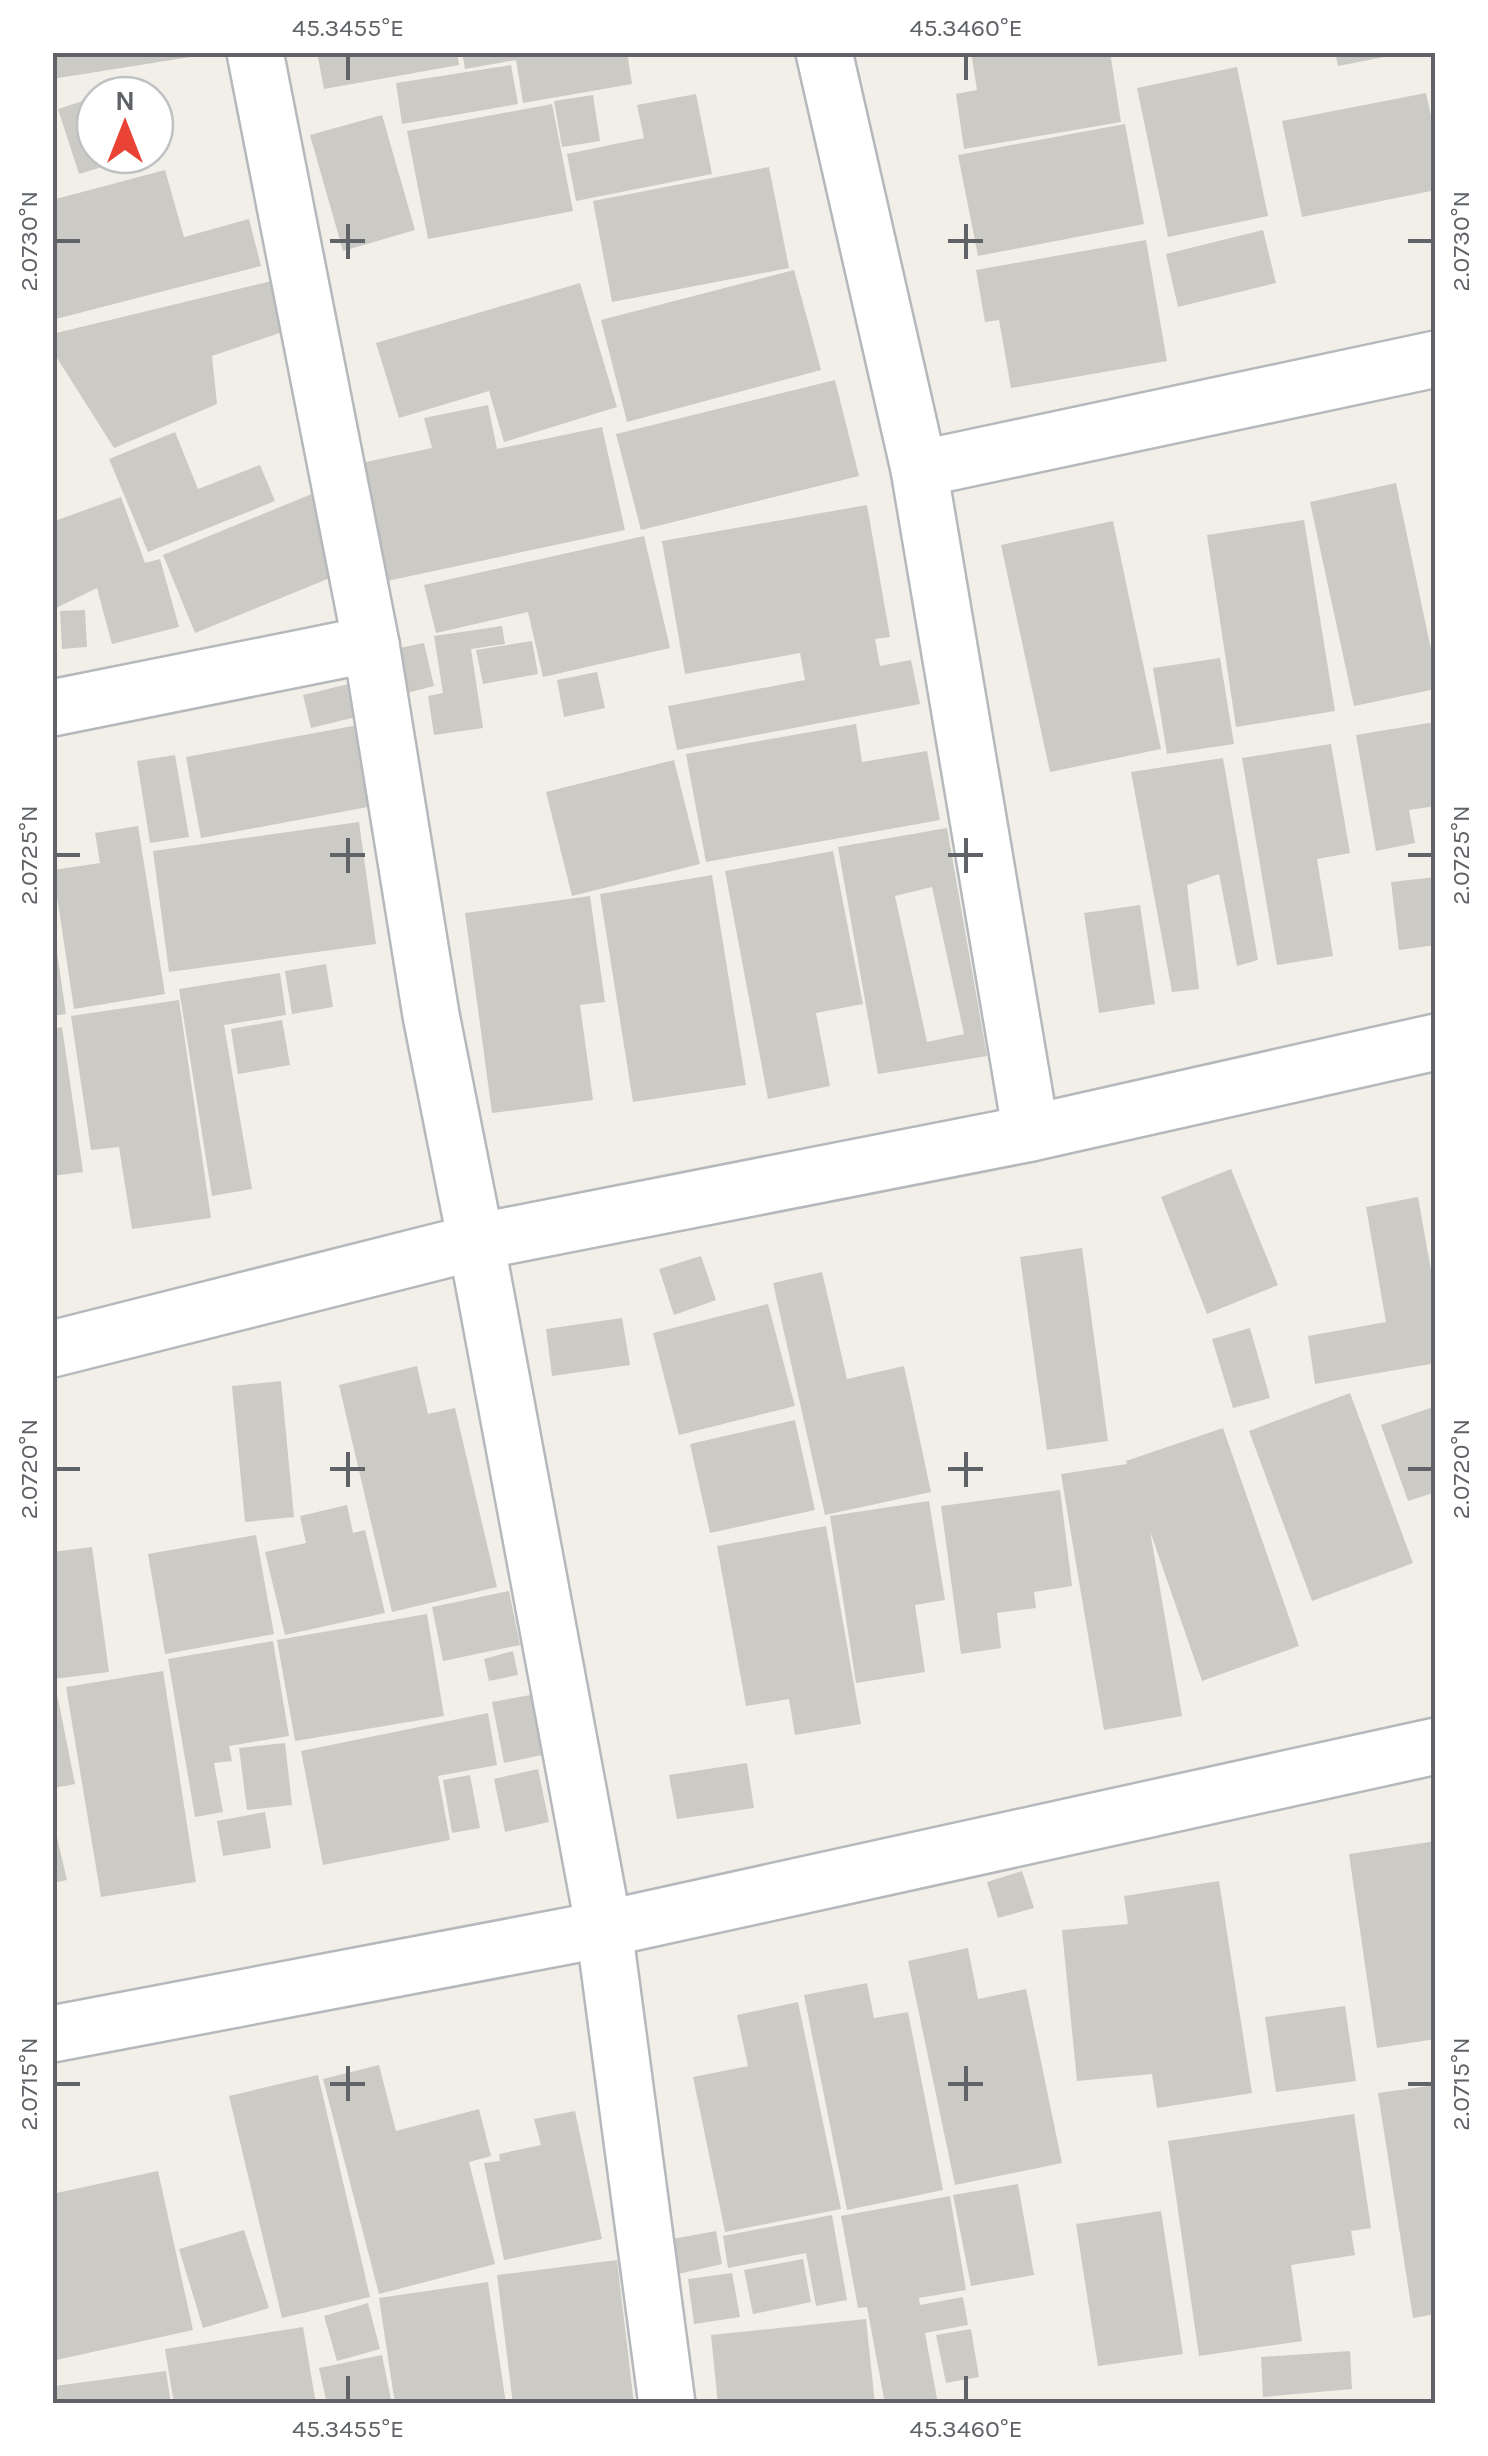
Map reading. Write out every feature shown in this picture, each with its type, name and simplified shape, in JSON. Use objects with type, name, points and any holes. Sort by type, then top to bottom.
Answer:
[{"type":"street","points":[[255,52],[371,644],[431,1015],[604,1929],[667,2404]]},
{"type":"street","points":[[824,52],[919,468],[1031,1133]]},
{"type":"street","points":[[919,468],[1436,359]]},
{"type":"street","points":[[52,708],[371,644]]},
{"type":"street","points":[[52,1349],[476,1242],[1031,1133],[1436,1042]]},
{"type":"street","points":[[52,2034],[604,1929],[1436,1746]]},
{"type":"building","points":[[52,52],[203,52],[203,55],[52,79]]},
{"type":"building","points":[[317,52],[457,52],[459,65],[324,89]]},
{"type":"building","points":[[462,52],[627,52],[632,84],[523,103],[516,60],[465,69]]},
{"type":"building","points":[[971,52],[1110,52],[1121,122],[964,149],[956,94],[977,90]]},
{"type":"building","points":[[1335,52],[1400,52],[1400,54],[1338,66]]},
{"type":"building","points":[[511,65],[518,104],[402,124],[396,83]]},
{"type":"building","points":[[1237,67],[1268,216],[1168,237],[1137,88]]},
{"type":"building","points":[[1426,93],[1436,139],[1436,190],[1302,217],[1282,121]]},
{"type":"building","points":[[696,94],[712,174],[576,201],[567,154],[644,138],[637,105]]},
{"type":"building","points":[[593,95],[600,141],[562,147],[554,101]]},
{"type":"building","points":[[75,103],[75,162],[58,109]]},
{"type":"building","points":[[552,104],[573,211],[428,239],[407,131]]},
{"type":"building","points":[[382,115],[415,230],[343,251],[310,135]]},
{"type":"building","points":[[1125,124],[1144,224],[978,256],[958,155]]},
{"type":"building","points":[[769,167],[789,268],[612,302],[593,201]]},
{"type":"building","points":[[146,175],[166,175],[184,237],[249,219],[261,266],[52,320],[52,200]]},
{"type":"building","points":[[1263,230],[1276,283],[1178,307],[1166,254]]},
{"type":"building","points":[[1146,240],[1167,361],[1011,388],[999,320],[985,322],[976,270]]},
{"type":"building","points":[[794,270],[821,370],[627,422],[601,320]]},
{"type":"building","points":[[280,279],[291,329],[212,356],[217,404],[114,448],[52,350],[52,334]]},
{"type":"building","points":[[580,283],[617,407],[504,442],[489,391],[399,418],[376,343]]},
{"type":"building","points":[[835,380],[859,476],[641,530],[616,434]]},
{"type":"building","points":[[488,405],[497,449],[602,427],[625,530],[373,584],[347,466],[432,448],[424,418]]},
{"type":"building","points":[[175,432],[198,489],[260,465],[275,501],[148,552],[109,459]]},
{"type":"building","points":[[1396,483],[1436,673],[1436,689],[1354,706],[1310,502]]},
{"type":"building","points":[[319,491],[352,569],[195,633],[163,555]]},
{"type":"building","points":[[121,497],[145,563],[160,559],[179,627],[112,644],[97,588],[52,610],[52,522]]},
{"type":"building","points":[[867,505],[890,637],[875,639],[880,666],[911,660],[920,704],[677,750],[668,706],[805,680],[800,653],[685,674],[662,541]]},
{"type":"building","points":[[1304,520],[1335,711],[1236,727],[1207,535]]},
{"type":"building","points":[[1113,521],[1161,749],[1050,772],[1001,545]]},
{"type":"building","points":[[644,536],[670,648],[543,677],[528,612],[436,633],[424,585]]},
{"type":"building","points":[[85,610],[87,647],[62,649],[60,611]]},
{"type":"building","points":[[502,626],[505,644],[471,649],[483,728],[434,735],[428,696],[443,693],[434,636]]},
{"type":"building","points":[[532,641],[538,674],[483,684],[476,650]]},
{"type":"building","points":[[424,643],[434,686],[399,695],[389,650]]},
{"type":"building","points":[[1220,658],[1234,744],[1167,754],[1153,668]]},
{"type":"building","points":[[597,672],[605,708],[564,717],[557,680]]},
{"type":"building","points":[[357,682],[364,715],[311,728],[303,695]]},
{"type":"building","points":[[1435,722],[1436,806],[1409,810],[1415,843],[1376,851],[1356,735]]},
{"type":"building","points":[[369,723],[384,804],[201,838],[186,757]]},
{"type":"building","points":[[856,724],[862,762],[927,751],[940,820],[706,862],[686,754]]},
{"type":"building","points":[[1331,744],[1350,853],[1317,859],[1333,956],[1277,965],[1242,758]]},
{"type":"building","points":[[175,755],[189,837],[150,843],[137,761]]},
{"type":"building","points":[[1223,758],[1258,960],[1237,966],[1219,874],[1187,885],[1199,989],[1172,992],[1131,772]]},
{"type":"building","points":[[674,760],[700,864],[572,896],[546,792]]},
{"type":"building","points":[[359,822],[376,944],[169,972],[153,851]]},
{"type":"building","points":[[138,826],[165,994],[74,1009],[53,870],[100,863],[95,833]]},
{"type":"building","points":[[947,828],[987,1056],[878,1074],[838,847]],"holes":[[[932,887],[964,1034],[927,1042],[895,896]]]},
{"type":"building","points":[[833,851],[863,1004],[816,1013],[830,1086],[768,1099],[725,871]]},
{"type":"building","points":[[712,875],[746,1085],[633,1102],[600,894]]},
{"type":"building","points":[[1436,877],[1436,945],[1399,950],[1391,882]]},
{"type":"building","points":[[590,896],[605,1002],[580,1005],[593,1100],[492,1113],[465,913]]},
{"type":"building","points":[[1140,905],[1155,1004],[1099,1013],[1084,913]]},
{"type":"building","points":[[55,939],[66,1014],[52,1016],[52,940]]},
{"type":"building","points":[[326,964],[333,1007],[292,1014],[285,971]]},
{"type":"building","points":[[280,973],[286,1015],[224,1025],[252,1189],[212,1196],[179,989]]},
{"type":"building","points":[[179,1000],[211,1218],[132,1229],[119,1147],[91,1150],[71,1016]]},
{"type":"building","points":[[282,1020],[290,1065],[238,1074],[231,1029]]},
{"type":"building","points":[[62,1027],[83,1172],[52,1176],[52,1029]]},
{"type":"building","points":[[1231,1169],[1278,1285],[1207,1314],[1161,1197]]},
{"type":"building","points":[[1418,1197],[1436,1299],[1436,1363],[1315,1384],[1308,1336],[1386,1322],[1366,1207]]},
{"type":"building","points":[[1082,1248],[1108,1441],[1047,1450],[1020,1257]]},
{"type":"building","points":[[701,1256],[716,1300],[674,1315],[659,1269]]},
{"type":"building","points":[[822,1272],[847,1379],[904,1366],[931,1492],[825,1515],[773,1283]]},
{"type":"building","points":[[768,1304],[795,1406],[679,1435],[653,1333]]},
{"type":"building","points":[[622,1318],[630,1365],[552,1376],[546,1329]]},
{"type":"building","points":[[1250,1328],[1270,1398],[1233,1408],[1212,1339]]},
{"type":"building","points":[[417,1366],[428,1414],[455,1408],[497,1587],[392,1612],[339,1385]]},
{"type":"building","points":[[281,1381],[294,1517],[245,1522],[232,1386]]},
{"type":"building","points":[[1350,1393],[1413,1563],[1312,1601],[1249,1431]]},
{"type":"building","points":[[1436,1406],[1436,1492],[1408,1501],[1381,1425]]},
{"type":"building","points":[[795,1420],[815,1510],[710,1533],[690,1444]]},
{"type":"building","points":[[1223,1428],[1299,1646],[1202,1681],[1150,1531],[1182,1716],[1104,1730],[1061,1474],[1127,1464],[1126,1461]]},
{"type":"building","points":[[1060,1490],[1072,1586],[1034,1592],[1036,1608],[997,1613],[1001,1648],[961,1654],[941,1506]]},
{"type":"building","points":[[929,1501],[945,1600],[915,1605],[925,1672],[856,1683],[830,1516]]},
{"type":"building","points":[[347,1505],[353,1533],[365,1530],[385,1613],[285,1635],[265,1552],[306,1543],[300,1516]]},
{"type":"building","points":[[826,1526],[861,1724],[795,1735],[789,1699],[746,1706],[717,1546]]},
{"type":"building","points":[[256,1535],[274,1634],[165,1654],[148,1554]]},
{"type":"building","points":[[92,1547],[109,1672],[54,1679],[52,1552]]},
{"type":"building","points":[[509,1591],[520,1645],[443,1661],[432,1607]]},
{"type":"building","points":[[427,1614],[444,1716],[295,1741],[277,1640]]},
{"type":"building","points":[[273,1641],[289,1736],[229,1746],[232,1761],[214,1763],[223,1812],[195,1817],[168,1659]]},
{"type":"building","points":[[513,1651],[518,1675],[489,1681],[484,1659]]},
{"type":"building","points":[[163,1671],[196,1882],[101,1897],[66,1687]]},
{"type":"building","points":[[56,1689],[75,1784],[54,1788],[52,1690]]},
{"type":"building","points":[[536,1694],[547,1754],[504,1763],[492,1702]]},
{"type":"building","points":[[488,1713],[497,1765],[438,1776],[450,1840],[323,1865],[301,1751]]},
{"type":"building","points":[[285,1743],[292,1805],[247,1810],[239,1748]]},
{"type":"building","points":[[747,1763],[754,1808],[677,1819],[669,1775]]},
{"type":"building","points":[[538,1769],[549,1822],[505,1832],[494,1779]]},
{"type":"building","points":[[470,1775],[480,1828],[452,1833],[443,1780]]},
{"type":"building","points":[[265,1812],[271,1848],[223,1856],[217,1821]]},
{"type":"building","points":[[52,1816],[67,1880],[52,1883]]},
{"type":"building","points":[[1436,1841],[1436,2039],[1377,2048],[1349,1854]]},
{"type":"building","points":[[1022,1871],[1034,1908],[998,1918],[987,1882]]},
{"type":"building","points":[[1219,1881],[1252,2093],[1157,2108],[1152,2074],[1077,2081],[1062,1930],[1128,1924],[1124,1896]]},
{"type":"building","points":[[968,1948],[978,1999],[1026,1989],[1062,2163],[955,2185],[908,1961]]},
{"type":"building","points":[[867,1983],[874,2018],[908,2012],[943,2190],[847,2210],[804,1995]]},
{"type":"building","points":[[798,2002],[841,2209],[725,2232],[693,2077],[748,2066],[737,2015]]},
{"type":"building","points":[[1345,2006],[1356,2081],[1276,2092],[1265,2017]]},
{"type":"building","points":[[379,2065],[396,2131],[479,2109],[491,2156],[469,2162],[495,2264],[379,2294],[323,2079]]},
{"type":"building","points":[[318,2075],[370,2297],[282,2318],[229,2096]]},
{"type":"building","points":[[1436,2085],[1436,2314],[1413,2318],[1378,2093]]},
{"type":"building","points":[[575,2111],[602,2239],[504,2260],[484,2163],[500,2161],[499,2154],[541,2145],[534,2119]]},
{"type":"building","points":[[1354,2114],[1371,2228],[1351,2231],[1355,2255],[1291,2265],[1302,2341],[1199,2356],[1168,2141]]},
{"type":"building","points":[[158,2171],[193,2330],[56,2360],[52,2343],[52,2194]]},
{"type":"building","points":[[1018,2184],[1034,2275],[971,2286],[953,2195]]},
{"type":"building","points":[[950,2196],[966,2290],[919,2298],[920,2305],[963,2297],[968,2325],[925,2333],[938,2404],[885,2404],[867,2307],[858,2308],[841,2216]]},
{"type":"building","points":[[1161,2211],[1183,2354],[1098,2366],[1076,2224]]},
{"type":"building","points":[[832,2215],[847,2300],[816,2306],[806,2253],[728,2268],[723,2236]]},
{"type":"building","points":[[244,2230],[269,2308],[203,2328],[179,2249]]},
{"type":"building","points":[[716,2231],[722,2264],[678,2274],[672,2239]]},
{"type":"building","points":[[803,2259],[811,2302],[753,2314],[744,2270]]},
{"type":"building","points":[[617,2260],[634,2404],[513,2404],[497,2275]]},
{"type":"building","points":[[732,2273],[740,2317],[694,2324],[688,2279]]},
{"type":"building","points":[[488,2282],[506,2404],[395,2404],[379,2298]]},
{"type":"building","points":[[368,2303],[380,2349],[337,2361],[324,2316]]},
{"type":"building","points":[[866,2319],[875,2404],[718,2404],[711,2335]]},
{"type":"building","points":[[303,2327],[316,2404],[174,2404],[165,2349]]},
{"type":"building","points":[[971,2329],[979,2377],[946,2383],[936,2335]]},
{"type":"building","points":[[1350,2351],[1352,2389],[1263,2397],[1261,2357]]},
{"type":"building","points":[[382,2355],[392,2404],[327,2404],[319,2368]]},
{"type":"building","points":[[166,2371],[171,2404],[58,2404],[55,2386]]}]
